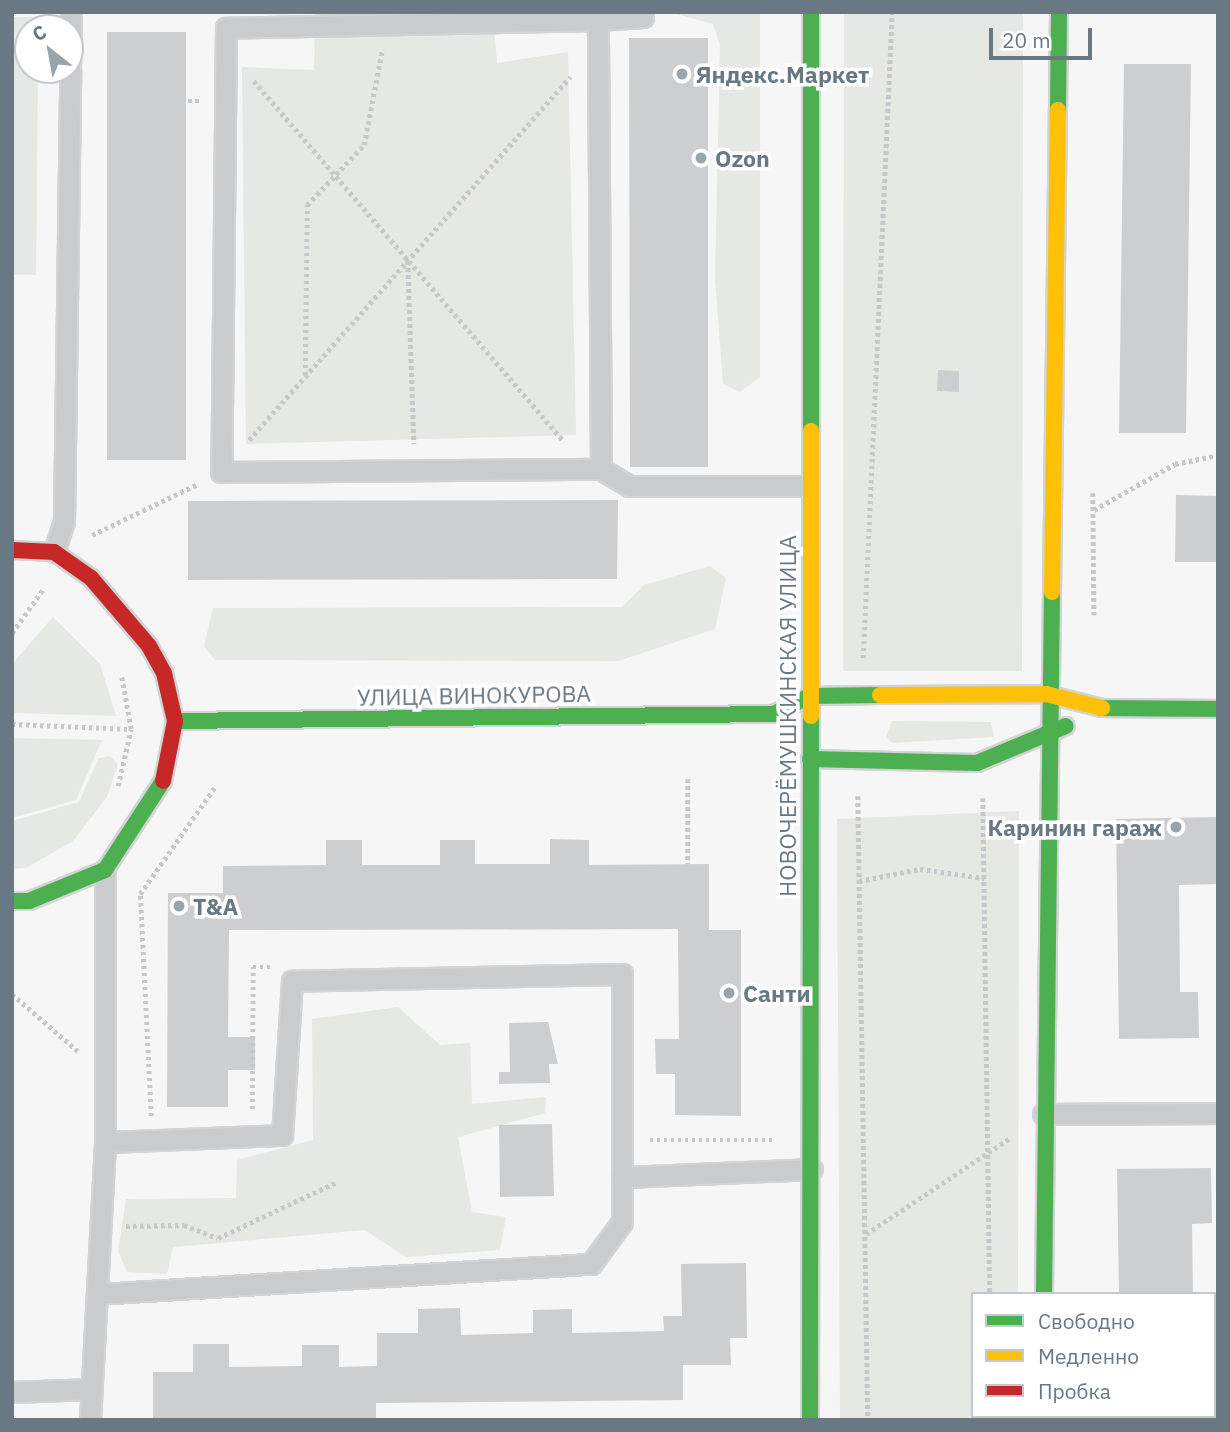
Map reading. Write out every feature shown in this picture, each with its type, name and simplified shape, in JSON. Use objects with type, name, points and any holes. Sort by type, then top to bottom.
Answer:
[{"type":"street","name":"НОВОЧЕРЁМУШКИНСКАЯ УЛИЦА","points":[[810,1420],[813,1169],[809,486],[811,12]]},
{"type":"street","points":[[1044,1292],[1046,694],[1055,523],[1059,12]]},
{"type":"street","points":[[12,550],[61,556],[149,646],[164,673],[175,721],[161,793],[105,870],[29,901],[12,901]]},
{"type":"street","name":"УЛИЦА ВИНОКУРОВА","points":[[175,721],[774,714],[810,696],[858,695],[1046,694],[1095,708],[1218,709]]},
{"type":"street","points":[[774,714],[810,760],[976,763],[1046,739],[1095,708]]},
{"type":"lane","points":[[213,12],[226,38],[221,472],[595,469],[629,486],[809,486]]},
{"type":"lane","points":[[226,38],[387,24],[598,20],[643,17],[643,12]]},
{"type":"lane","points":[[595,469],[598,20]]},
{"type":"lane","points":[[61,556],[64,521],[70,84]]},
{"type":"lane","points":[[90,1420],[105,1142],[105,870]]},
{"type":"lane","points":[[97,1294],[591,1264],[622,1222],[622,974],[292,981],[282,1135],[105,1142]]},
{"type":"lane","points":[[1044,1114],[1218,1113]]},
{"type":"lane","points":[[622,1177],[813,1169]]},
{"type":"lane","points":[[12,1392],[92,1389]]},
{"type":"path","points":[[858,695],[892,12]]},
{"type":"path","points":[[306,376],[307,205],[364,145],[387,24]]},
{"type":"path","points":[[226,38],[336,176],[595,469]]},
{"type":"path","points":[[12,633],[43,589],[61,556],[92,535],[221,472],[598,46]]},
{"type":"path","points":[[408,260],[415,470]]},
{"type":"path","points":[[1093,510],[1175,464],[1218,454]]},
{"type":"path","points":[[33,582],[53,598]]},
{"type":"path","points":[[116,662],[131,729],[117,796]]},
{"type":"path","points":[[12,724],[131,729]]},
{"type":"path","points":[[858,760],[868,1420]]},
{"type":"path","points":[[688,779],[688,864]]},
{"type":"path","points":[[983,797],[990,1292]]},
{"type":"path","points":[[859,881],[920,869],[984,878]]},
{"type":"path","points":[[12,995],[105,1074]]},
{"type":"path","points":[[865,1234],[1014,1136]]},
{"type":"path","points":[[101,1227],[184,1225],[218,1238],[337,1182]]},
{"type":"shaded area","points":[[315,12],[493,12],[497,63],[568,52],[576,435],[246,444],[242,67],[314,70]]},
{"type":"shaded area","points":[[669,12],[760,12],[760,377],[740,392],[723,384],[715,280],[720,45],[713,24]]},
{"type":"shaded area","points":[[844,12],[1023,12],[1022,671],[843,671]]},
{"type":"shaded area","points":[[14,17],[14,84],[38,84],[36,275],[12,275]]},
{"type":"shaded area","points":[[710,566],[726,578],[715,629],[618,661],[215,660],[204,646],[213,608],[622,607],[644,585]]},
{"type":"shaded area","points":[[53,617],[100,664],[116,716],[12,713],[12,664]]},
{"type":"shaded area","points":[[892,721],[991,722],[994,737],[893,743],[886,737]]},
{"type":"shaded area","points":[[12,738],[102,740],[76,800],[12,818]]},
{"type":"shaded area","points":[[110,756],[118,764],[107,797],[73,841],[26,868],[12,869],[12,821],[79,802],[99,758]]},
{"type":"shaded area","points":[[1019,811],[1018,1292],[971,1292],[971,1418],[1017,1420],[840,1420],[837,819]]},
{"type":"shaded area","points":[[398,1007],[440,1045],[470,1043],[472,1104],[546,1097],[545,1113],[458,1137],[472,1212],[506,1217],[500,1250],[406,1257],[365,1230],[173,1247],[167,1274],[127,1272],[118,1251],[126,1199],[236,1198],[237,1160],[313,1140],[312,1019]]},
{"type":"building","points":[[107,32],[186,32],[186,460],[107,460]]},
{"type":"building","points":[[629,38],[708,38],[708,467],[630,467]]},
{"type":"building","points":[[1124,64],[1191,64],[1186,433],[1119,433]]},
{"type":"building","points":[[938,370],[959,371],[959,392],[937,391]]},
{"type":"building","points":[[1176,495],[1218,496],[1218,562],[1175,562]]},
{"type":"building","points":[[618,500],[617,579],[188,580],[188,501]]},
{"type":"building","points":[[1218,817],[1218,884],[1179,885],[1180,992],[1198,992],[1199,1038],[1119,1039],[1116,819]]},
{"type":"building","points":[[550,839],[589,840],[589,865],[709,864],[709,930],[741,930],[741,1116],[675,1115],[675,1074],[656,1074],[655,1039],[679,1039],[678,929],[229,930],[228,1037],[255,1037],[255,1070],[228,1070],[228,1107],[167,1107],[168,893],[223,893],[223,866],[326,865],[326,840],[362,840],[362,865],[440,865],[440,840],[475,840],[475,864],[550,864]]},
{"type":"building","points":[[548,1022],[558,1064],[549,1064],[550,1083],[499,1084],[499,1072],[510,1072],[509,1023]]},
{"type":"building","points":[[552,1124],[554,1196],[500,1197],[499,1125]]},
{"type":"building","points":[[1211,1168],[1212,1223],[1192,1224],[1193,1292],[1119,1292],[1117,1169]]},
{"type":"building","points":[[746,1263],[747,1338],[730,1338],[731,1365],[683,1365],[683,1400],[376,1403],[376,1420],[153,1420],[153,1372],[193,1372],[193,1344],[229,1344],[229,1367],[302,1366],[302,1345],[339,1345],[339,1367],[377,1366],[377,1333],[418,1333],[418,1309],[460,1308],[461,1335],[533,1333],[533,1310],[572,1309],[572,1333],[664,1331],[663,1316],[682,1316],[681,1264]]},
{"type":"building","points":[[1216,1331],[1218,1331],[1216,1400]]},
{"type":"traffic: fast","points":[[811,12],[811,431]]},
{"type":"traffic: fast","points":[[1058,110],[1059,12]]},
{"type":"traffic: fast","points":[[1044,1292],[1052,592]]},
{"type":"traffic: fast","points":[[175,721],[774,714],[809,696],[880,695]]},
{"type":"traffic: fast","points":[[1102,708],[1218,709]]},
{"type":"traffic: fast","points":[[810,1420],[811,716]]},
{"type":"traffic: fast","points":[[810,759],[977,763],[1066,726]]},
{"type":"traffic: fast","points":[[12,901],[29,901],[105,870],[163,781]]},
{"type":"traffic: slow","points":[[1052,592],[1058,110]]},
{"type":"traffic: slow","points":[[811,431],[811,716]]},
{"type":"traffic: slow","points":[[880,695],[1046,694],[1102,708]]},
{"type":"traffic: jam","points":[[12,550],[54,552],[91,578],[149,646],[164,673],[175,721],[163,781]]},
{"type":"place","name":"Яндекс.Маркет","points":[[682,74]]},
{"type":"place","name":"Ozon","points":[[701,158]]},
{"type":"place","name":"Каринин гараж","points":[[1176,827]]},
{"type":"place","name":"T&A","points":[[179,906]]},
{"type":"place","name":"Санти","points":[[729,993]]}]
